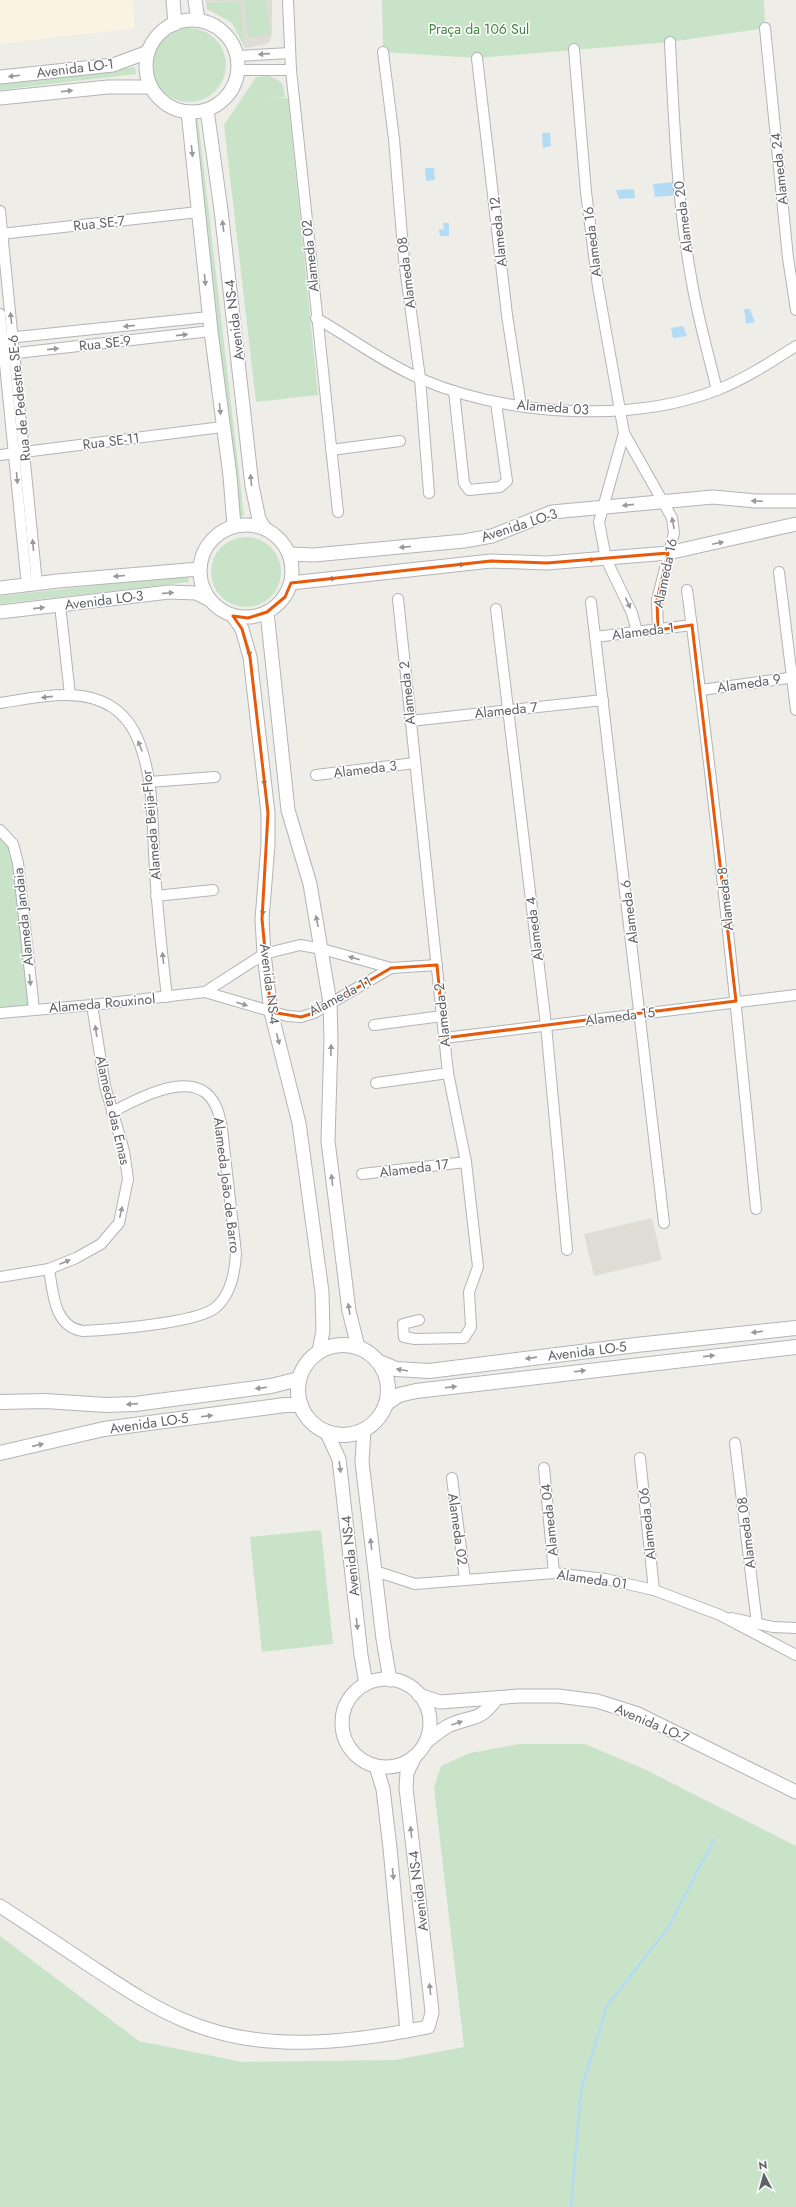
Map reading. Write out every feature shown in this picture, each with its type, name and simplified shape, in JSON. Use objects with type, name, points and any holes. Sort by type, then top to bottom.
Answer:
[{"type":"main road","name":"Avenida LO-5","points":[[380,1362],[396,1369],[429,1371],[636,1345],[796,1328]]},
{"type":"main road","points":[[338,1345],[358,1347],[368,1352],[380,1362],[386,1375],[389,1389],[387,1403],[378,1418],[364,1430],[345,1435],[326,1431],[308,1418],[301,1405],[298,1392],[299,1379],[310,1359],[319,1351],[338,1345]]},
{"type":"main road","name":"Avenida LO-5","points":[[387,1403],[399,1395],[416,1391],[796,1347]]},
{"type":"main road","name":"Avenida LO-5","points":[[0,1402],[46,1401],[106,1405],[135,1404],[271,1386],[299,1379]]},
{"type":"main road","name":"Avenida LO-5","points":[[0,1453],[124,1426],[285,1405],[301,1405]]},
{"type":"street","points":[[173,0],[175,24]]},
{"type":"street","points":[[196,0],[198,20]]},
{"type":"street","name":"Alameda 02","points":[[288,0],[291,70],[316,318],[338,512]]},
{"type":"street","points":[[198,20],[209,23],[228,36],[238,56],[239,70],[236,83],[229,95],[219,104],[207,110],[188,112],[173,108],[160,99],[150,87],[146,64],[148,52],[154,40],[163,30],[175,24],[198,20]]},
{"type":"street","name":"Alameda 24","points":[[765,28],[788,258],[796,310]]},
{"type":"street","name":"Alameda 20","points":[[670,42],[676,148],[682,212],[691,278],[717,390]]},
{"type":"street","name":"Alameda 16","points":[[574,49],[586,192],[598,287],[624,433],[672,518],[674,533],[657,600],[658,630]]},
{"type":"street","name":"Avenida LO-1","points":[[0,77],[113,65],[148,52]]},
{"type":"street","name":"Alameda 08","points":[[383,52],[394,139],[404,260],[420,378],[429,493]]},
{"type":"street","points":[[238,56],[290,53]]},
{"type":"street","name":"Alameda 12","points":[[477,58],[508,315],[521,406]]},
{"type":"street","points":[[239,70],[291,70]]},
{"type":"street","name":"Avenida LO-1","points":[[0,98],[108,87],[150,87]]},
{"type":"street","name":"Avenida NS-4","points":[[207,110],[222,210],[252,486],[259,519],[265,529]]},
{"type":"street","name":"Avenida NS-4","points":[[188,112],[222,427],[230,476],[234,526]]},
{"type":"street","name":"Rua de Pedestre SE-6","points":[[0,211],[6,354],[20,453],[32,585]]},
{"type":"street","name":"Rua SE-7","points":[[1,234],[198,212]]},
{"type":"street","name":"Rua de Pedestre SE-6","points":[[0,314],[5,339]]},
{"type":"street","name":"Rua SE-9","points":[[5,339],[210,317]]},
{"type":"street","name":"Alameda 03","points":[[316,318],[420,378],[454,391],[496,403],[575,411],[643,407],[688,399],[717,390],[764,366],[796,346]]},
{"type":"street","name":"Rua SE-9","points":[[6,354],[211,331]]},
{"type":"street","points":[[454,391],[464,483],[469,490],[500,488],[507,481],[496,403]]},
{"type":"street","name":"Rua SE-11","points":[[0,455],[222,427]]},
{"type":"street","name":"Alameda 16","points":[[624,433],[599,522],[606,559],[632,613],[637,632]]},
{"type":"street","points":[[331,450],[400,441]]},
{"type":"street","name":"Avenida LO-3","points":[[290,554],[314,555],[464,541],[492,536],[552,512],[712,497],[756,502],[796,501]]},
{"type":"street","name":"Avenida LO-3","points":[[291,583],[491,562],[547,563],[668,553],[796,524]]},
{"type":"street","points":[[250,525],[265,529],[273,533],[286,546],[290,554],[293,569],[291,583],[285,597],[275,608],[248,618],[233,616],[219,610],[208,599],[201,585],[199,569],[202,556],[209,543],[220,533],[234,526],[250,525]]},
{"type":"street","name":"Avenida LO-3","points":[[0,588],[199,569]]},
{"type":"street","points":[[780,572],[794,677],[796,710]]},
{"type":"street","name":"Alameda 8","points":[[688,590],[701,690],[736,1001],[756,1209]]},
{"type":"street","name":"Avenida LO-3","points":[[0,612],[169,592],[196,593],[208,599]]},
{"type":"street","name":"Alameda 2","points":[[398,599],[448,1073],[466,1162],[478,1267],[469,1292],[471,1327],[464,1338],[415,1339],[404,1336],[403,1324],[419,1320]]},
{"type":"street","name":"Alameda 6","points":[[591,602],[641,1014],[664,1223]]},
{"type":"street","points":[[60,605],[70,695]]},
{"type":"street","name":"Alameda 4","points":[[496,609],[546,1025],[568,1250]]},
{"type":"street","points":[[267,612],[288,810],[310,884],[330,1003],[331,1040],[328,1142],[349,1311],[358,1347]]},
{"type":"street","name":"Avenida NS-4","points":[[233,616],[242,629],[250,657],[268,813],[268,845],[262,920],[264,954],[271,1012],[300,1131],[322,1292],[323,1331],[319,1351]]},
{"type":"street","name":"Alameda 1","points":[[595,637],[692,626]]},
{"type":"street","name":"Alameda 9","points":[[701,690],[794,677]]},
{"type":"street","name":"Alameda Beija-Flor","points":[[0,703],[70,695],[95,699],[112,706],[125,717],[143,753],[149,782],[156,896],[167,997]]},
{"type":"street","name":"Alameda 7","points":[[410,721],[507,709],[603,700]]},
{"type":"street","name":"Alameda 3","points":[[316,775],[415,763]]},
{"type":"street","points":[[149,782],[216,777]]},
{"type":"street","name":"Alameda Jandaia","points":[[0,830],[13,844],[18,863],[34,1009]]},
{"type":"street","points":[[156,896],[213,890]]},
{"type":"street","name":"Alameda 11","points":[[205,992],[264,954],[300,945],[322,949],[391,968],[437,965]]},
{"type":"street","name":"Alameda 11","points":[[205,992],[271,1012],[301,1017],[314,1012],[391,968]]},
{"type":"street","name":"Alameda Rouxinol","points":[[0,1013],[34,1009],[92,1006],[205,992]]},
{"type":"street","name":"Alameda 15","points":[[444,1038],[736,1001],[796,995]]},
{"type":"street","name":"Alameda das Emas","points":[[0,1277],[49,1269],[101,1244],[119,1223],[128,1179],[124,1151],[101,1068],[92,1006]]},
{"type":"street","points":[[374,1025],[442,1016]]},
{"type":"street","points":[[376,1082],[448,1073]]},
{"type":"street","name":"Alameda João de Barro","points":[[49,1269],[56,1303],[66,1325],[72,1329],[83,1331],[178,1320],[213,1310],[223,1300],[235,1273],[236,1253],[222,1129],[219,1114],[207,1094],[197,1087],[180,1086],[158,1091],[112,1112]]},
{"type":"street","name":"Alameda 17","points":[[362,1174],[466,1162]]},
{"type":"street","name":"Avenida NS-4","points":[[364,1430],[362,1462],[383,1639],[390,1680]]},
{"type":"street","name":"Avenida NS-4","points":[[326,1431],[339,1459],[360,1655],[366,1684]]},
{"type":"street","name":"Alameda 08","points":[[735,1442],[757,1624]]},
{"type":"street","name":"Alameda 06","points":[[640,1458],[654,1590]]},
{"type":"street","name":"Alameda 04","points":[[544,1468],[554,1573]]},
{"type":"street","name":"Alameda 02","points":[[452,1478],[465,1580]]},
{"type":"street","name":"Alameda 01","points":[[375,1571],[415,1584],[554,1573],[605,1579],[654,1590],[720,1615],[796,1655]]},
{"type":"street","points":[[720,1615],[773,1627],[796,1628]]},
{"type":"street","points":[[424,1744],[429,1732],[429,1719],[426,1706],[419,1695],[411,1688],[390,1680],[378,1680],[366,1684],[355,1692],[347,1703],[342,1716],[342,1729],[346,1742],[353,1753],[364,1761],[376,1766],[397,1765],[415,1756],[424,1744],[438,1732],[483,1714],[488,1711],[496,1699]]},
{"type":"street","name":"Avenida LO-7","points":[[419,1695],[440,1702],[520,1696],[558,1696],[604,1704],[638,1714],[796,1792]]},
{"type":"street","name":"Avenida NS-4","points":[[376,1766],[383,1789],[390,1848],[407,2031],[428,2027],[432,2013],[406,1788],[406,1773],[415,1756]]},
{"type":"street","points":[[0,1906],[131,1993],[155,2007],[204,2028],[234,2036],[288,2042],[336,2041],[407,2031]]},
{"type":"highlighted area","points":[[668,553],[657,600],[658,630],[692,625],[736,1001],[444,1038],[437,965],[391,968],[314,1013],[301,1017],[271,1012],[262,919],[268,813],[250,657],[242,629],[233,616],[248,618],[267,612],[285,597],[291,583],[491,561],[547,563]]},
{"type":"shaded area","points":[[0,0],[132,0],[135,28],[0,44]]},
{"type":"shaded area","points":[[205,0],[272,0],[272,33],[270,42],[264,45],[245,48],[239,1],[206,3]]},
{"type":"shaded area","points":[[652,1218],[662,1260],[594,1276],[584,1234]]},
{"type":"green space","points":[[244,0],[266,0],[270,34],[248,37]]},
{"type":"green space","name":"Praça da 106 Sul","points":[[382,0],[764,0],[765,28],[670,42],[477,58],[383,52]]},
{"type":"green space","points":[[240,1],[245,48],[232,23],[207,9],[206,3]]},
{"type":"green space","points":[[189,28],[203,31],[215,39],[223,51],[226,65],[223,79],[215,91],[203,99],[189,102],[175,99],[163,91],[155,79],[152,65],[155,51],[163,39],[175,31]]},
{"type":"green space","points":[[135,67],[136,74],[0,90],[0,83]]},
{"type":"green space","points":[[268,76],[276,79],[283,85],[285,97],[269,97],[288,98],[318,395],[256,402],[224,125],[256,77]]},
{"type":"green space","points":[[192,119],[198,119],[244,516],[238,517]]},
{"type":"green space","points":[[239,537],[253,537],[266,543],[275,552],[279,558],[281,572],[279,586],[271,597],[260,605],[253,607],[239,607],[232,605],[221,597],[213,586],[211,579],[211,565],[213,558],[221,547],[232,539]]},
{"type":"green space","points":[[188,575],[189,582],[0,604],[0,596]]},
{"type":"green space","points":[[0,830],[13,844],[34,1009],[0,1013]]},
{"type":"green space","points":[[321,1530],[333,1644],[262,1652],[250,1537]]},
{"type":"green space","points":[[519,1744],[585,1744],[644,1769],[796,1846],[796,2207],[0,2207],[0,1936],[139,2041],[242,2062],[395,2060],[464,2047],[434,1788],[441,1766],[470,1753]]},
{"type":"water","points":[[542,133],[550,133],[551,146],[543,148]]},
{"type":"water","points":[[425,168],[434,168],[435,180],[426,181]]},
{"type":"water","points":[[674,182],[677,195],[655,197],[653,184]]},
{"type":"water","points":[[634,189],[635,198],[619,199],[616,190]]},
{"type":"water","points":[[443,223],[449,223],[449,236],[440,236],[439,229],[444,230]]},
{"type":"water","points":[[744,309],[750,309],[755,322],[746,324]]},
{"type":"water","points":[[683,326],[687,336],[673,338],[671,328]]},
{"type":"waterway","points":[[571,2207],[581,2090],[607,2006],[668,1928],[714,1839]]}]
